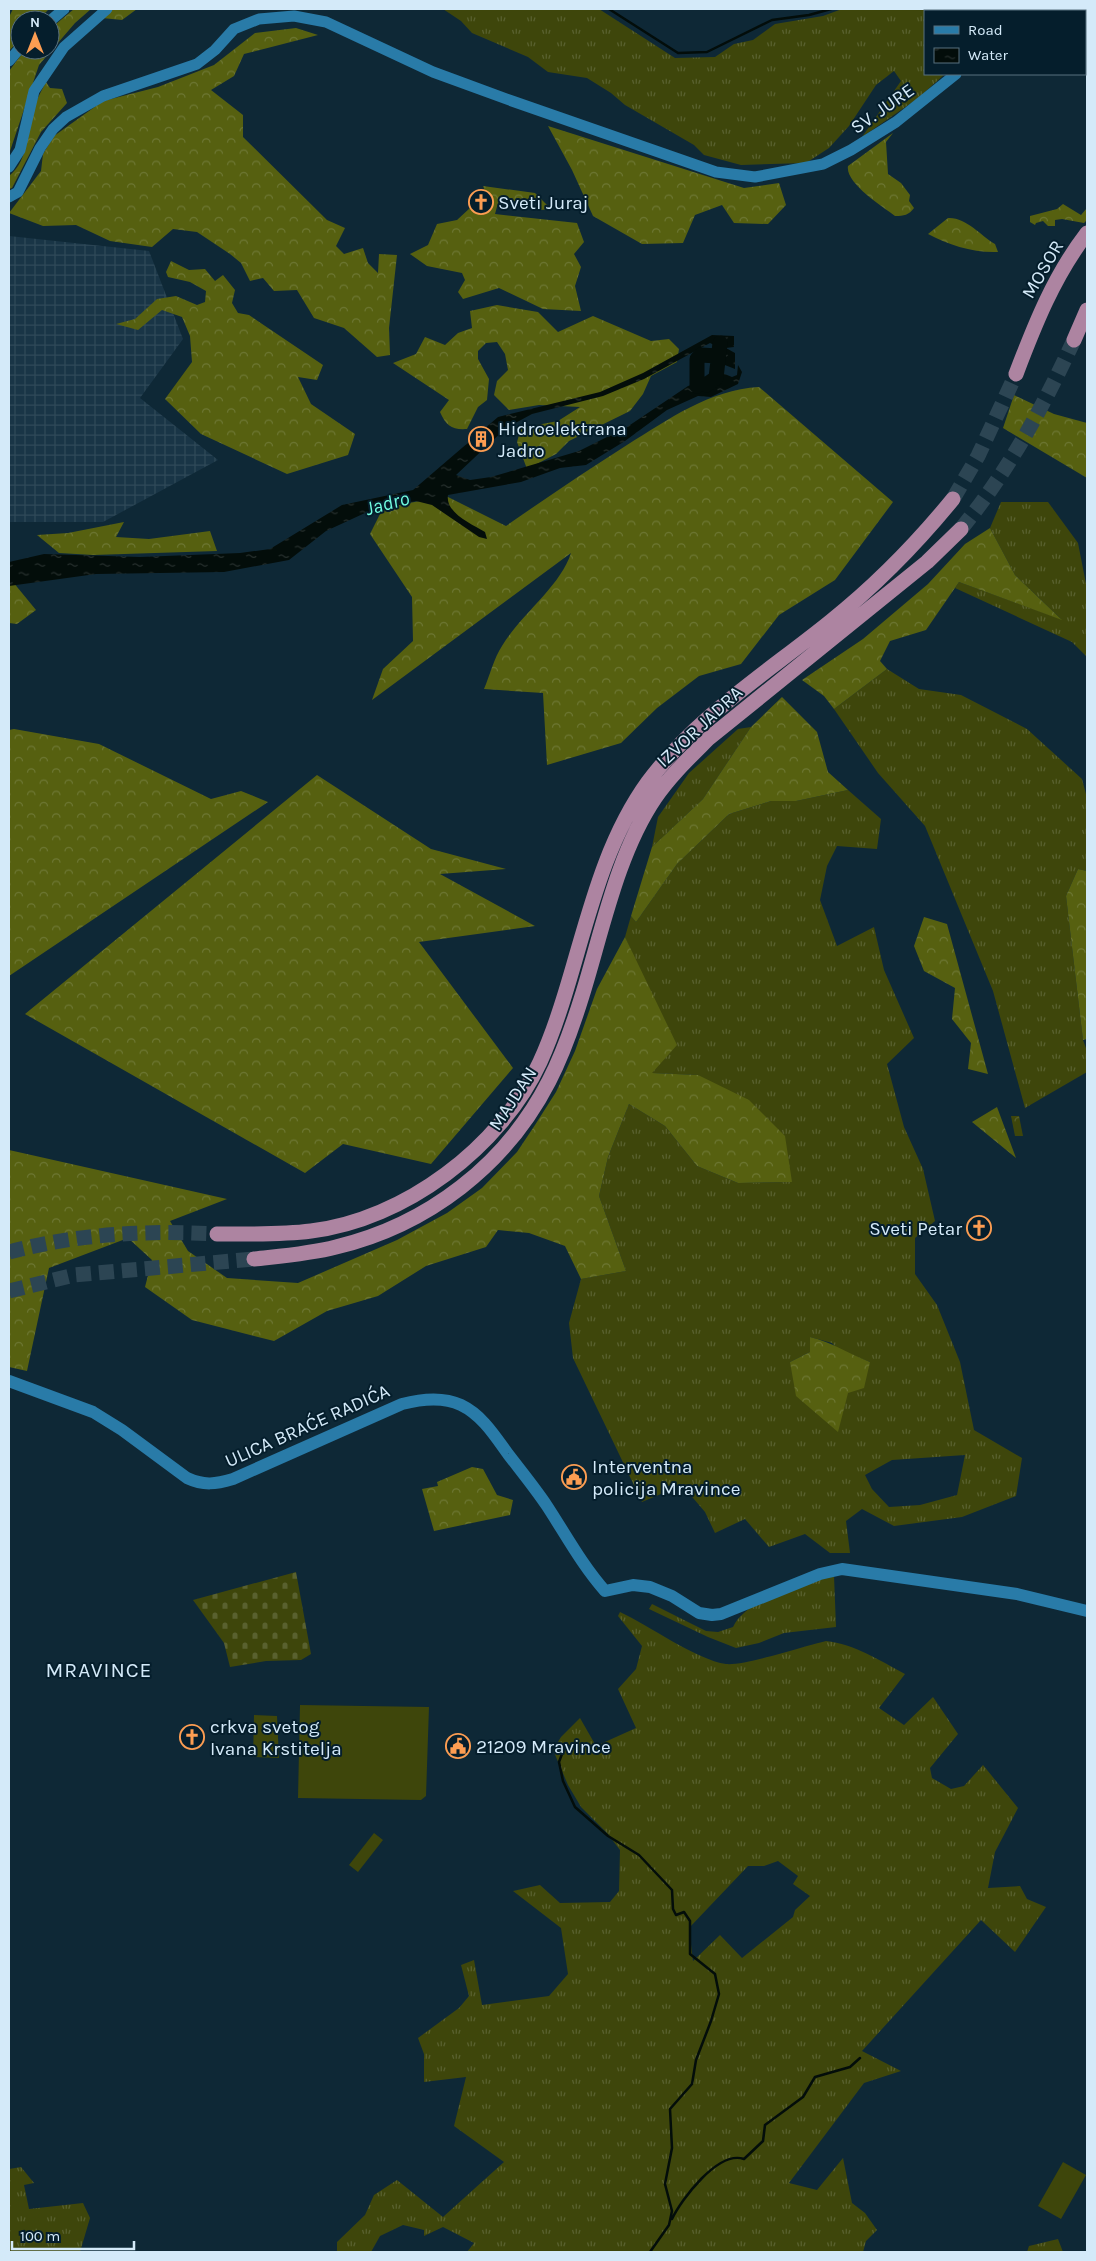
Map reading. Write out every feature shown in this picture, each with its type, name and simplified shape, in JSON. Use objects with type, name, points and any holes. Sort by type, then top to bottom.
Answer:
[{"type":"highway","name":"MOSOR","points":[[1016,374],[1034,327],[1057,278],[1087,233]]},
{"type":"highway","points":[[1074,340],[1084,317]]},
{"type":"highway","points":[[770,678],[887,571],[934,522],[953,498]]},
{"type":"highway","points":[[770,678],[927,562],[961,529]]},
{"type":"highway","name":"IZVOR JADRA","points":[[551,1035],[600,878],[625,818],[647,783],[681,743],[702,722],[770,678]]},
{"type":"highway","name":"IZVOR JADRA","points":[[566,1042],[620,872],[640,825],[655,799],[681,766],[770,678]]},
{"type":"highway","name":"MAJDAN","points":[[216,1234],[313,1231],[348,1222],[399,1203],[448,1174],[499,1126],[526,1088],[540,1064],[551,1035]]},
{"type":"highway","name":"MAJDAN","points":[[254,1259],[337,1247],[378,1234],[416,1218],[457,1192],[483,1169],[528,1118],[550,1080],[566,1042]]},
{"type":"main road","name":"ULICA BRAĆE RADIĆA","points":[[9,1381],[93,1412],[122,1430],[187,1478],[213,1485],[233,1479],[402,1404],[422,1399],[440,1399],[461,1405],[478,1415],[553,1516],[582,1562],[605,1591],[633,1585],[650,1587],[672,1596],[699,1613],[721,1614],[832,1570],[882,1574],[1017,1594],[1087,1611]]},
{"type":"street","points":[[9,167],[20,150],[34,91],[64,47],[107,9]]},
{"type":"street","name":"SV. JURE","points":[[9,197],[18,192],[40,148],[53,129],[74,112],[103,96],[197,64],[215,50],[234,29],[259,19],[294,16],[326,22],[433,72],[716,172],[755,177],[823,164],[851,150],[896,122],[955,75]]},
{"type":"shaded area","points":[[9,236],[149,251],[183,339],[140,398],[218,460],[103,522],[9,522]]},
{"type":"green space","points":[[13,9],[49,9],[48,10]]},
{"type":"green space","points":[[74,9],[91,9],[75,23],[60,40],[60,21]]},
{"type":"green space","points":[[113,9],[137,9],[122,20],[102,18]]},
{"type":"green space","points":[[443,9],[599,9],[675,58],[715,57],[734,44],[753,40],[775,24],[823,16],[842,9],[1007,9],[924,10],[924,75],[944,75],[917,99],[862,137],[901,81],[894,71],[876,85],[849,126],[829,148],[806,163],[741,165],[704,155],[694,145],[625,105],[611,93],[587,78],[548,72],[528,57],[472,33],[461,21]]},
{"type":"green space","points":[[10,15],[9,51],[9,17]]},
{"type":"green space","points":[[296,28],[318,35],[244,54],[234,76],[211,90],[243,115],[243,137],[327,220],[345,228],[336,246],[344,254],[363,248],[368,263],[378,273],[379,254],[397,255],[389,328],[390,355],[377,357],[344,328],[314,318],[297,290],[274,291],[263,278],[250,281],[241,263],[197,232],[173,229],[152,247],[110,241],[76,225],[43,226],[9,213],[41,171],[43,154],[54,136],[103,101],[158,87],[214,65],[255,33]]},
{"type":"green space","points":[[17,60],[43,60],[39,65],[9,154],[9,71]]},
{"type":"green space","points":[[46,82],[50,88],[62,89],[67,103],[41,132],[12,188],[9,189],[9,176],[21,161],[31,116]]},
{"type":"green space","points":[[548,126],[744,188],[779,183],[786,205],[768,224],[734,223],[722,205],[695,215],[683,243],[642,244],[593,216],[572,170]]},
{"type":"green space","points":[[893,133],[886,142],[888,174],[901,183],[910,195],[909,201],[914,208],[908,214],[901,216],[895,216],[858,187],[852,180],[848,166]]},
{"type":"green space","points":[[483,186],[535,193],[551,209],[540,210],[537,201],[512,207],[512,201],[506,197],[498,203],[495,214],[577,223],[584,242],[574,254],[581,267],[575,286],[581,311],[543,309],[499,288],[463,299],[458,292],[465,280],[462,273],[427,266],[410,254],[428,245],[437,224],[457,220],[470,208],[487,212],[490,203]]},
{"type":"green space","points":[[1063,204],[1081,215],[1087,208],[1087,220],[1084,223],[1062,219],[1055,220],[1055,226],[1048,226],[1043,221],[1035,225],[1030,222],[1030,216],[1057,209]]},
{"type":"green space","points":[[948,218],[961,221],[973,228],[995,244],[998,252],[962,248],[928,234]]},
{"type":"green space","points":[[171,261],[189,270],[205,269],[215,281],[223,275],[235,290],[232,303],[238,313],[249,315],[323,365],[317,380],[298,377],[311,404],[355,434],[348,455],[287,474],[201,434],[165,399],[192,362],[190,336],[182,317],[162,310],[138,330],[116,324],[135,319],[157,299],[176,296],[197,305],[205,302],[206,291],[190,282],[168,277],[166,272]]},
{"type":"green space","points":[[497,305],[538,312],[558,332],[593,316],[651,341],[669,339],[679,349],[677,362],[651,376],[643,394],[630,411],[569,441],[556,454],[527,469],[517,442],[521,428],[558,421],[580,407],[539,405],[509,410],[494,395],[497,381],[508,370],[505,354],[497,342],[486,343],[478,351],[478,359],[489,379],[487,400],[478,407],[467,429],[457,429],[447,424],[440,412],[449,400],[393,363],[416,354],[425,337],[445,345],[458,333],[472,328],[470,311]]},
{"type":"green space","points":[[759,387],[893,502],[835,580],[779,615],[741,664],[699,676],[657,708],[621,743],[547,765],[543,693],[484,689],[494,661],[502,646],[558,577],[571,553],[372,700],[383,669],[413,641],[412,597],[370,534],[383,508],[446,496],[506,526],[596,465],[690,407],[723,394]]},
{"type":"green space","points":[[1014,395],[1054,414],[1087,423],[1087,478],[1003,428]]},
{"type":"green space","points":[[1001,502],[1048,502],[1078,543],[1087,589],[1087,657],[1072,642],[955,588],[959,582],[1061,619],[1015,575],[990,528]]},
{"type":"green space","points":[[124,522],[116,537],[149,539],[210,531],[217,551],[93,555],[59,553],[37,535],[68,533]]},
{"type":"green space","points":[[990,528],[1015,575],[1062,620],[959,582],[926,630],[890,641],[880,661],[887,669],[834,709],[824,696],[802,680],[863,639],[928,584],[965,544]]},
{"type":"green space","points":[[13,582],[36,610],[17,624],[9,623],[9,584]]},
{"type":"green space","points":[[887,669],[919,689],[961,695],[1027,729],[1082,779],[1087,798],[1087,871],[1078,869],[1066,896],[1083,1040],[1087,1051],[1087,1072],[1025,1108],[993,991],[925,826],[878,773],[834,709]]},
{"type":"green space","points":[[782,697],[817,732],[828,772],[848,790],[796,801],[771,801],[729,814],[677,864],[636,922],[631,916],[652,847],[703,799],[751,727]]},
{"type":"green space","points":[[751,727],[703,799],[652,847],[658,817],[689,773],[738,729]]},
{"type":"green space","points":[[14,729],[99,744],[211,799],[241,791],[268,802],[9,976],[9,730]]},
{"type":"green space","points":[[317,775],[431,849],[506,869],[440,874],[535,926],[419,942],[513,1068],[431,1164],[343,1144],[305,1173],[25,1014]]},
{"type":"green space","points":[[848,790],[881,819],[877,849],[837,846],[827,866],[820,900],[837,946],[874,927],[884,970],[914,1038],[887,1064],[904,1127],[923,1169],[935,1221],[915,1238],[915,1274],[937,1305],[960,1362],[974,1430],[1022,1458],[1016,1496],[962,1517],[894,1526],[862,1509],[846,1521],[850,1553],[830,1553],[805,1534],[769,1547],[745,1519],[715,1533],[705,1512],[682,1485],[642,1502],[573,1358],[569,1323],[581,1279],[626,1271],[599,1196],[608,1157],[629,1104],[665,1126],[697,1166],[738,1183],[792,1182],[698,1075],[652,1073],[648,989],[625,937],[631,916],[636,922],[677,864],[729,814],[771,801],[796,801]],"holes":[[[810,1337],[832,1343],[839,1350],[870,1362],[848,1393],[790,1362],[810,1352]],[[965,1455],[957,1495],[920,1505],[889,1507],[872,1489],[865,1475],[892,1460]]]},
{"type":"green space","points":[[1078,869],[1087,871],[1087,1039],[1083,1040],[1066,896]]},
{"type":"green space","points":[[924,917],[947,924],[988,1074],[968,1069],[971,1043],[952,1019],[955,988],[924,971],[914,946]]},
{"type":"green space","points":[[625,937],[677,1045],[652,1073],[698,1075],[749,1100],[785,1136],[792,1182],[738,1183],[697,1166],[665,1126],[629,1104],[608,1157],[599,1196],[626,1271],[581,1279],[565,1246],[529,1233],[498,1230],[486,1247],[426,1266],[378,1296],[327,1311],[274,1341],[192,1320],[145,1287],[152,1260],[128,1238],[49,1268],[27,1371],[9,1367],[9,1150],[227,1199],[170,1221],[188,1251],[227,1278],[298,1283],[397,1240],[447,1213],[482,1188],[517,1152],[556,1092],[575,1051],[597,989]]},
{"type":"green space","points":[[997,1107],[1016,1158],[972,1122]]},
{"type":"green space","points":[[1011,1116],[1019,1116],[1023,1136],[1015,1136]]},
{"type":"green space","points":[[810,1337],[826,1342],[870,1362],[864,1388],[848,1393],[838,1432],[796,1396],[790,1362],[810,1352]]},
{"type":"green space","points":[[472,1467],[483,1469],[497,1495],[513,1500],[510,1515],[434,1531],[422,1489],[438,1486],[437,1482]]},
{"type":"green space","points":[[296,1572],[311,1654],[301,1660],[266,1661],[230,1667],[224,1643],[193,1600]]},
{"type":"green space","points":[[834,1576],[836,1627],[784,1633],[759,1643],[736,1648],[649,1609],[652,1604],[706,1631],[718,1632],[733,1627],[750,1608],[777,1593],[808,1582]]},
{"type":"green space","points":[[620,1612],[701,1656],[726,1664],[747,1662],[826,1641],[857,1649],[905,1674],[879,1708],[904,1725],[933,1697],[958,1734],[930,1768],[932,1778],[951,1789],[964,1786],[983,1765],[1018,1808],[995,1852],[988,1888],[1020,1886],[1027,1899],[1046,1907],[1015,1952],[981,1920],[862,2051],[901,2071],[864,2083],[789,2183],[817,2190],[843,2158],[852,2203],[865,2213],[877,2230],[866,2241],[863,2252],[467,2252],[474,2243],[443,2227],[424,2236],[424,2230],[403,2225],[380,2236],[371,2252],[337,2252],[337,2242],[365,2215],[374,2195],[397,2180],[443,2217],[504,2162],[454,2126],[466,2077],[424,2082],[424,2054],[418,2038],[459,2008],[469,1996],[461,1965],[474,1960],[482,2005],[549,1996],[568,1974],[561,1928],[513,1891],[540,1885],[560,1903],[610,1902],[619,1891],[620,1850],[607,1833],[581,1807],[568,1785],[553,1750],[561,1737],[580,1718],[596,1746],[636,1728],[618,1689],[636,1669],[642,1646],[618,1616]],"holes":[[[778,1861],[798,1876],[793,1884],[810,1896],[795,1910],[793,1917],[742,1958],[720,1935],[693,1961],[689,1928],[748,1866],[764,1866]]]},
{"type":"green space","points":[[300,1705],[429,1707],[426,1796],[421,1800],[298,1798]]},
{"type":"green space","points":[[254,1715],[277,1716],[279,1758],[253,1757]]},
{"type":"green space","points":[[374,1833],[383,1840],[358,1872],[349,1865]]},
{"type":"green space","points":[[1063,2162],[1086,2175],[1061,2219],[1038,2206]]},
{"type":"green space","points":[[21,2167],[34,2183],[24,2185],[29,2209],[83,2203],[90,2218],[80,2252],[9,2252],[9,2169]]},
{"type":"green space","points":[[1058,2239],[1063,2252],[1027,2252],[1029,2246]]},
{"type":"water","name":"Jadro","points":[[712,335],[734,336],[734,347],[726,348],[735,353],[735,369],[712,360],[707,354],[716,350],[714,345],[710,343],[644,379],[603,396],[532,414],[506,428],[456,475],[470,480],[491,477],[579,451],[627,427],[688,386],[713,378],[715,370],[732,377],[737,375],[738,365],[742,372],[738,384],[711,397],[698,396],[667,410],[625,441],[586,465],[560,468],[521,482],[448,495],[448,501],[455,513],[485,532],[487,539],[479,537],[432,505],[416,501],[365,513],[326,531],[289,560],[224,572],[96,574],[9,586],[9,562],[44,554],[140,557],[240,553],[270,549],[342,505],[413,490],[498,417],[600,392],[643,373]]},
{"type":"waterway","points":[[609,9],[678,53],[707,52],[772,20],[809,15],[831,9]]},
{"type":"waterway","name":"Jadro","points":[[706,385],[716,378],[720,343]]},
{"type":"waterway","points":[[697,386],[697,359],[701,355],[717,356]]},
{"type":"waterway","points":[[565,1746],[559,1762],[563,1781],[575,1807],[608,1836],[639,1855],[672,1890],[673,1909],[676,1915],[684,1912],[690,1921],[690,1954],[715,1974],[719,1994],[696,2060],[692,2084],[670,2109],[672,2148],[665,2184],[672,2211],[669,2225],[650,2252]]},
{"type":"waterway","points":[[672,2219],[683,2200],[712,2169],[734,2158],[744,2159],[763,2141],[765,2125],[803,2097],[815,2077],[850,2067],[860,2058]]},
{"type":"tunnel","points":[[961,529],[994,484],[1024,438],[1074,340]]},
{"type":"tunnel","points":[[953,499],[978,456],[1016,374]]},
{"type":"tunnel","points":[[9,1252],[86,1237],[138,1233],[217,1234]]},
{"type":"tunnel","points":[[9,1291],[74,1275],[254,1259]]},
{"type":"place","name":"Sveti Juraj","points":[[481,202]]},
{"type":"place","name":"Hidroelektrana Jadro","points":[[481,439]]},
{"type":"place","name":"Sveti Petar","points":[[979,1228]]},
{"type":"place","name":"Interventna policija Mravince","points":[[574,1477]]},
{"type":"place","name":"crkva svetog Ivana Krstitelja","points":[[192,1737]]},
{"type":"place","name":"21209 Mravince","points":[[458,1746]]},
{"type":"district","name":"MRAVINCE","points":[[99,1670]]}]
